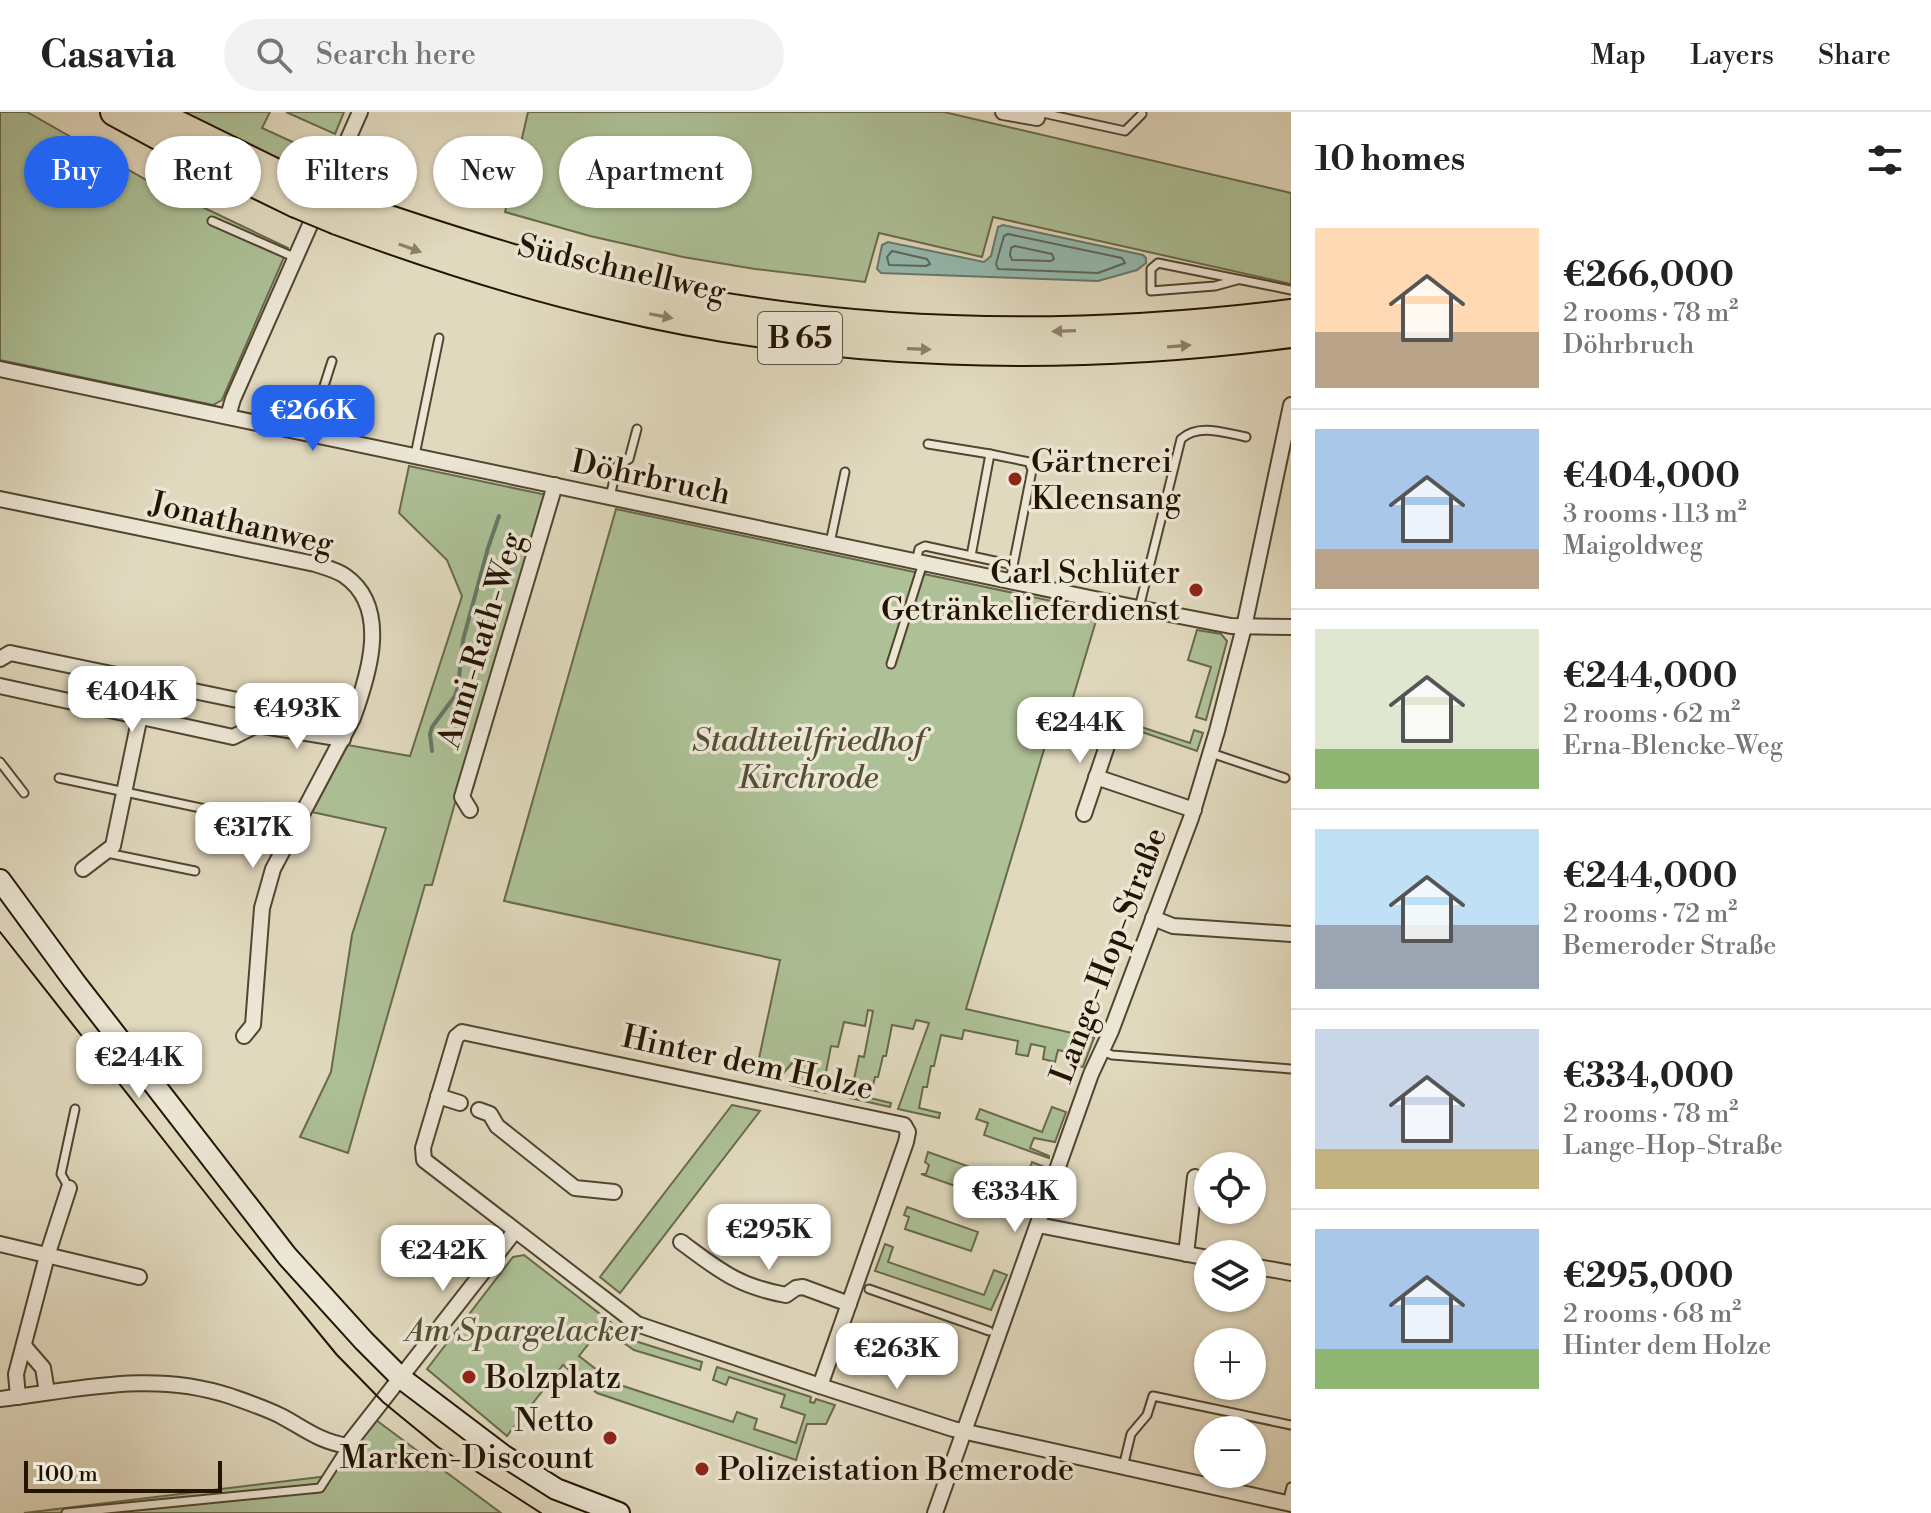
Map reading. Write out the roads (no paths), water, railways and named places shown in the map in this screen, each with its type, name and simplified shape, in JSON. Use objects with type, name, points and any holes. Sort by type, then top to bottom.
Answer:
[{"type":"highway","name":"Südschnellweg","points":[[114,112],[277,185]]},
{"type":"highway","name":"Südschnellweg","points":[[153,112],[277,182]]},
{"type":"highway","name":"Südschnellweg","points":[[330,208],[422,253],[610,306],[841,344],[916,349],[1077,352],[1182,346],[1286,317]]},
{"type":"main road","points":[[0,880],[74,981],[287,1256],[354,1331],[401,1378],[483,1441],[547,1484],[619,1513]]},
{"type":"street","points":[[228,416],[360,112]]},
{"type":"street","points":[[1003,112],[1037,118],[1038,112]]},
{"type":"street","name":"Döhrbruch","points":[[0,369],[1139,608],[1244,627],[1291,627]]},
{"type":"street","name":"Lange-Hop-Straße","points":[[935,1513],[1091,1074],[1194,810],[1244,627],[1291,405]]},
{"type":"street","name":"Anni-Rath-Weg","points":[[470,810],[462,797],[555,485]]},
{"type":"street","name":"Jonathanweg","points":[[0,499],[315,564],[344,575],[356,587],[366,605],[372,631],[370,660],[361,695],[343,739],[273,869],[262,908],[253,1025],[244,1036]]},
{"type":"street","points":[[0,659],[10,653],[242,701],[257,725]]},
{"type":"street","points":[[83,869],[113,846],[147,682]]},
{"type":"street","points":[[0,686],[233,737],[257,725],[343,739]]},
{"type":"street","points":[[1084,814],[1113,728]]},
{"type":"street","points":[[1096,777],[1194,810]]},
{"type":"street","points":[[1153,918],[1173,926],[1291,934]]},
{"type":"street","name":"Hinter dem Holze","points":[[820,1386],[907,1139],[904,1125],[467,1032],[456,1037],[422,1156],[637,1324],[820,1386],[964,1431],[1289,1504]]},
{"type":"street","points":[[438,1096],[460,1103]]},
{"type":"street","points":[[479,1110],[490,1114],[497,1126],[575,1188],[614,1192]]},
{"type":"street","points":[[1186,1254],[1194,1186]]},
{"type":"street","points":[[18,1397],[16,1374],[47,1256],[69,1188]]},
{"type":"street","points":[[1038,1225],[1194,1255]]},
{"type":"street","points":[[0,1399],[136,1381],[195,1386],[256,1405],[324,1441],[347,1446],[515,1231]]},
{"type":"street","points":[[681,1242],[730,1278],[786,1295],[803,1287],[849,1304]]},
{"type":"street","points":[[0,1244],[139,1277]]},
{"type":"street","points":[[1266,1269],[1291,1273]]},
{"type":"street","points":[[24,1346],[43,1368],[47,1392]]},
{"type":"lane","points":[[1038,112],[1125,131],[1142,114]]},
{"type":"lane","points":[[212,221],[296,258]]},
{"type":"lane","points":[[1237,280],[1215,286],[1151,291],[1150,280],[1151,269],[1158,263],[1237,280],[1286,317]]},
{"type":"lane","points":[[415,455],[439,338]]},
{"type":"lane","points":[[309,433],[332,361]]},
{"type":"lane","points":[[610,497],[617,466],[629,459],[637,429]]},
{"type":"lane","points":[[1139,608],[1181,439],[1189,432],[1202,430],[1246,437]]},
{"type":"lane","points":[[928,444],[1026,460],[1032,467],[1010,581]]},
{"type":"lane","points":[[971,556],[990,454]]},
{"type":"lane","points":[[830,543],[845,472]]},
{"type":"lane","points":[[891,664],[920,562],[919,549],[925,546],[1013,565]]},
{"type":"lane","points":[[1211,753],[1285,778]]},
{"type":"lane","points":[[0,762],[24,793]]},
{"type":"lane","points":[[59,778],[210,810]]},
{"type":"lane","points":[[104,852],[195,871]]},
{"type":"lane","points":[[1102,1051],[1112,1055],[1291,1069]]},
{"type":"lane","points":[[69,1188],[61,1174],[75,1109]]},
{"type":"lane","points":[[869,1289],[989,1331]]},
{"type":"lane","points":[[1123,1467],[1131,1434],[1147,1415],[1153,1396],[1291,1425]]},
{"type":"lane","points":[[66,1513],[320,1488],[347,1446]]},
{"type":"lane","points":[[1289,1504],[1291,1487]]},
{"type":"water","points":[[1003,225],[1143,255],[1146,263],[1137,270],[1098,281],[881,273],[877,269],[882,245],[888,242],[984,262],[991,256],[998,227]]},
{"type":"waterway","points":[[432,751],[432,727],[458,687],[463,640],[499,516]]},
{"type":"tram line","points":[[0,932],[337,1355],[383,1402],[438,1447],[541,1513]]},
{"type":"place","name":"Gärtnerei Kleensang","points":[[1015,479]]},
{"type":"place","name":"Carl Schlüter Getränkelieferdienst","points":[[1196,590]]},
{"type":"place","name":"Bolzplatz","points":[[469,1377]]},
{"type":"place","name":"Netto Marken-Discount","points":[[610,1438]]},
{"type":"place","name":"Polizeistation Bemerode","points":[[702,1469]]},
{"type":"park label","name":"Stadtteilfriedhof Kirchrode","points":[[808,758]]},
{"type":"park label","name":"Am Spargelacker","points":[[524,1330]]}]
